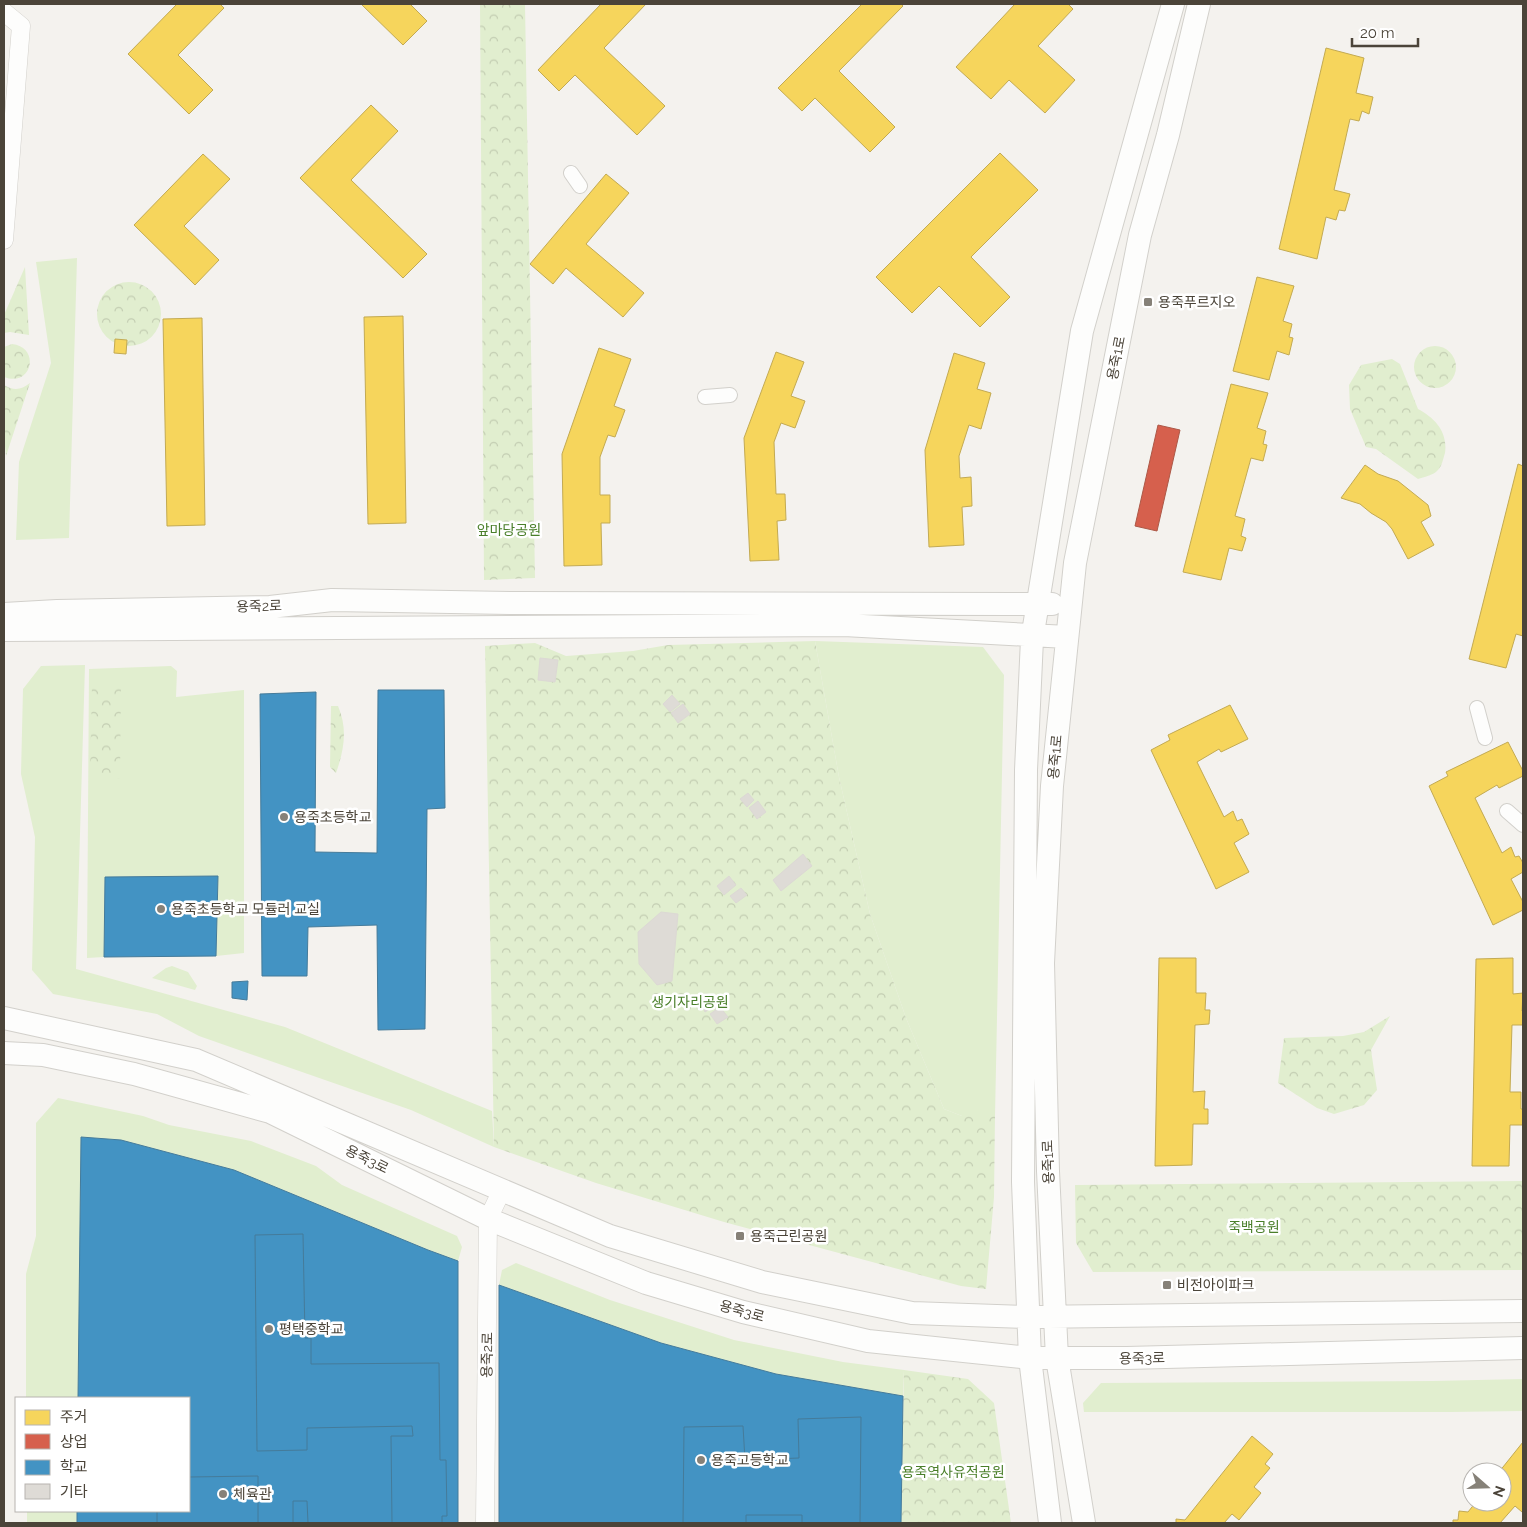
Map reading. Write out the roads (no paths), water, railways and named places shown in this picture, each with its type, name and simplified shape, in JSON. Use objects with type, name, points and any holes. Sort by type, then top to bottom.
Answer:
[{"type":"street","points":[[1050,1523],[1030,1358],[1023,1182],[1026,770],[1033,636],[1082,331],[1173,4]]},
{"type":"street","name":"용죽1로","points":[[1084,1523],[1057,1358],[1048,1171],[1043,963],[1052,786],[1075,563],[1140,235],[1168,135],[1199,4]]},
{"type":"street","points":[[4,12],[21,26],[4,240]]},
{"type":"street","points":[[571,173],[580,186]]},
{"type":"street","points":[[705,397],[730,395]]},
{"type":"street","name":"용죽2로","points":[[4,614],[57,611],[270,607],[332,600],[513,603],[1071,604]]},
{"type":"street","points":[[4,630],[844,625],[1067,637]]},
{"type":"street","points":[[1476,708],[1485,738]]},
{"type":"street","points":[[1507,811],[1523,825]]},
{"type":"street","points":[[4,1018],[196,1060],[610,1236],[762,1282],[912,1313],[1056,1317],[1523,1311]]},
{"type":"street","name":"용죽3로","points":[[4,1053],[43,1055],[134,1074],[270,1112],[488,1219],[646,1283],[743,1312],[868,1341],[1030,1358],[1127,1358],[1523,1348]]},
{"type":"street","name":"용죽2로","points":[[485,1523],[488,1219],[502,1190]]},
{"type":"place","name":"용죽푸르지오","points":[[1148,302]]},
{"type":"place","name":"용죽초등학교","points":[[284,817]]},
{"type":"place","name":"용죽초등학교 모듈러 교실","points":[[161,909]]},
{"type":"place","name":"용죽근린공원","points":[[740,1236]]},
{"type":"place","name":"비전아이파크","points":[[1167,1285]]},
{"type":"place","name":"평택중학교","points":[[269,1329]]},
{"type":"place","name":"용죽고등학교","points":[[701,1460]]},
{"type":"place","name":"체육관","points":[[223,1494]]},
{"type":"park label","name":"앞마당공원","points":[[509,530]]},
{"type":"park label","name":"생기자리공원","points":[[690,1002]]},
{"type":"park label","name":"죽백공원","points":[[1254,1227]]},
{"type":"park label","name":"용죽역사유적공원","points":[[953,1472]]}]
